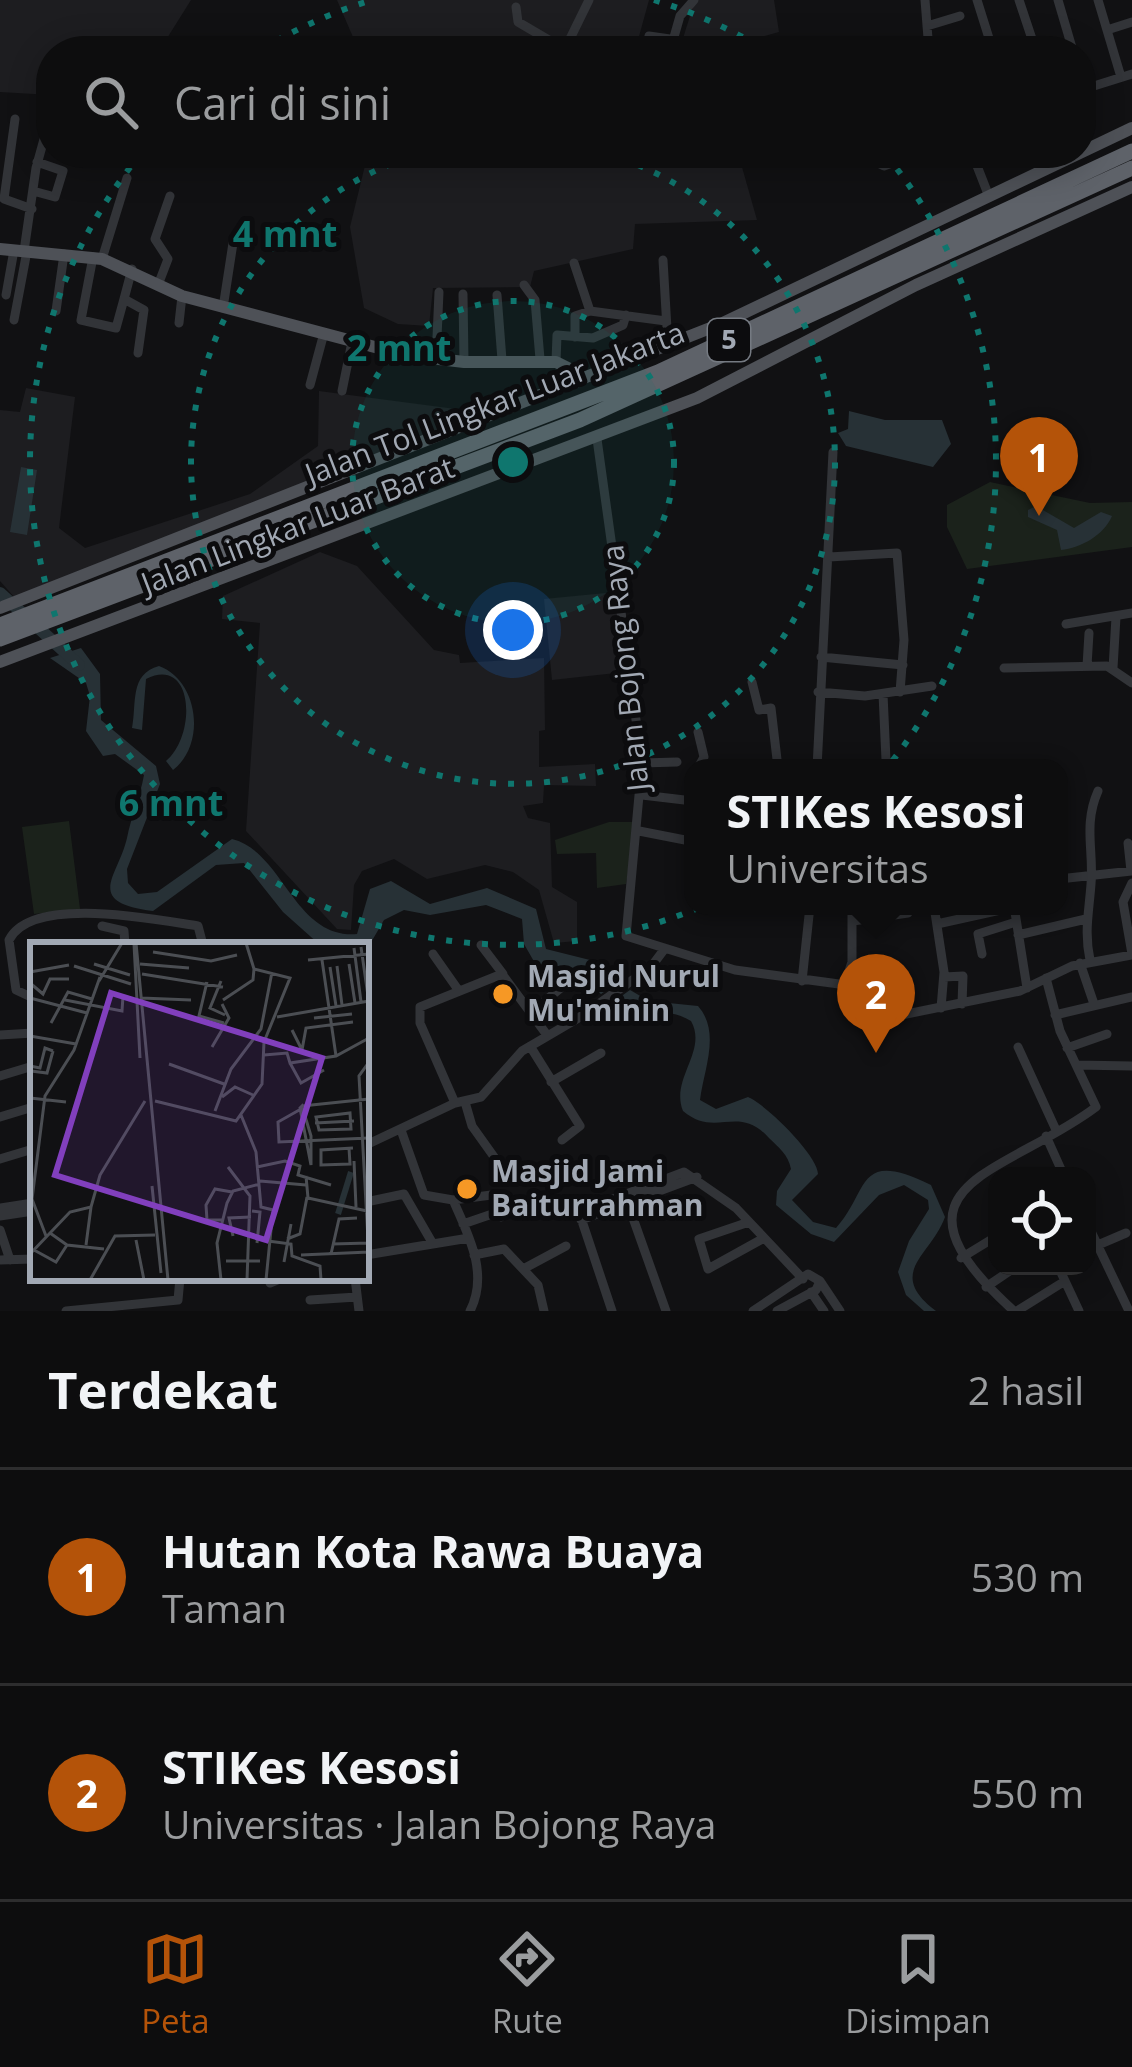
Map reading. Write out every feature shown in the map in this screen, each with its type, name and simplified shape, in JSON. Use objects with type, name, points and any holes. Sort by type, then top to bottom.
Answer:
[{"type":"highway","name":"Jalan Tol Lingkar Luar Jakarta","points":[[1096,168],[1132,151]]},
{"type":"highway","name":"Jalan Tol Lingkar Luar Jakarta","points":[[0,626],[658,372],[1096,168]]},
{"type":"highway","name":"Jalan Tol Lingkar Luar Jakarta","points":[[0,639],[580,421],[1132,168]]},
{"type":"main road","name":"Jalan Lingkar Luar Barat","points":[[1096,147],[1127,134]]},
{"type":"main road","name":"Jalan Lingkar Luar Barat","points":[[0,608],[668,346],[1048,168]]},
{"type":"main road","name":"Jalan Lingkar Luar Barat","points":[[0,662],[698,398],[931,277],[1132,187]]},
{"type":"main road","points":[[16,250],[98,258],[132,269],[182,296],[436,361],[556,362],[570,369],[577,382]]},
{"type":"street","points":[[571,36],[590,0]]},
{"type":"street","points":[[671,36],[694,0]]},
{"type":"street","points":[[925,0],[927,36]]},
{"type":"street","points":[[977,0],[988,36]]},
{"type":"street","points":[[1019,0],[1031,36]]},
{"type":"street","points":[[1058,0],[1069,36]]},
{"type":"street","points":[[1096,83],[1127,75],[1098,0]]},
{"type":"street","points":[[516,7],[518,22],[541,36]]},
{"type":"street","points":[[927,26],[960,16]]},
{"type":"street","points":[[1107,30],[1132,22]]},
{"type":"street","points":[[16,119],[4,200],[32,208]]},
{"type":"street","points":[[6,296],[32,208],[36,168]]},
{"type":"street","points":[[33,191],[55,196],[63,171],[54,168]]},
{"type":"street","points":[[978,168],[988,194]]},
{"type":"street","points":[[127,178],[98,258],[82,321],[117,328],[132,269]]},
{"type":"street","points":[[158,285],[167,259],[155,238],[170,196]]},
{"type":"street","points":[[223,308],[233,243]]},
{"type":"street","points":[[14,320],[16,250]]},
{"type":"street","points":[[56,311],[64,254]]},
{"type":"street","points":[[663,260],[668,346]]},
{"type":"street","points":[[574,262],[590,311]]},
{"type":"street","points":[[524,284],[535,300],[540,359]]},
{"type":"street","points":[[436,361],[439,292]]},
{"type":"street","points":[[463,294],[464,362]]},
{"type":"street","points":[[496,295],[502,360]]},
{"type":"street","points":[[178,323],[182,296]]},
{"type":"street","points":[[124,299],[146,313],[138,353]]},
{"type":"street","points":[[575,337],[575,316],[590,311],[666,321]]},
{"type":"street","points":[[556,362],[557,335],[607,335],[623,325],[626,315]]},
{"type":"street","points":[[310,385],[324,333]]},
{"type":"street","points":[[342,391],[352,342]]},
{"type":"street","name":"Jalan Bojong Raya","points":[[597,439],[642,763],[639,831],[624,932],[663,951]]},
{"type":"street","points":[[817,759],[832,452]]},
{"type":"street","points":[[829,557],[897,553],[900,692]]},
{"type":"street","points":[[1066,624],[1132,613]]},
{"type":"street","points":[[1113,668],[1116,617]]},
{"type":"street","points":[[1087,666],[1089,633]]},
{"type":"street","points":[[821,656],[903,665]]},
{"type":"street","points":[[1004,668],[1113,668],[1132,683]]},
{"type":"street","points":[[752,682],[759,710],[771,708],[777,759]]},
{"type":"street","points":[[818,692],[884,694],[932,686]]},
{"type":"street","points":[[884,694],[886,759]]},
{"type":"street","points":[[698,732],[703,759]]},
{"type":"street","points":[[642,763],[677,762]]},
{"type":"street","points":[[1094,1004],[1085,962],[1092,879],[1087,832],[1098,791]]},
{"type":"street","points":[[642,795],[684,800]]},
{"type":"street","points":[[639,831],[684,840]]},
{"type":"street","points":[[1068,879],[1131,871],[1128,843]]},
{"type":"street","points":[[369,1144],[491,1090],[530,1046],[602,1001],[663,951],[844,986],[876,1018],[1027,988],[1085,962],[1132,954],[1124,902],[1132,883]]},
{"type":"street","points":[[30,997],[18,995],[10,936],[29,924],[93,910],[198,926],[201,942]]},
{"type":"street","points":[[802,981],[809,915]]},
{"type":"street","points":[[844,986],[852,962],[853,915]]},
{"type":"street","points":[[853,921],[894,915]]},
{"type":"street","points":[[936,915],[944,977],[938,990],[941,1008]]},
{"type":"street","points":[[937,924],[978,915]]},
{"type":"street","points":[[1015,915],[1027,988]]},
{"type":"street","points":[[982,954],[978,934],[1086,919]]},
{"type":"street","points":[[102,926],[124,931],[124,942]]},
{"type":"street","points":[[481,945],[547,1035]]},
{"type":"street","points":[[433,954],[459,991]]},
{"type":"street","points":[[0,971],[15,971]]},
{"type":"street","points":[[497,1161],[472,1126],[418,1011],[503,974]]},
{"type":"street","points":[[962,1004],[963,976]]},
{"type":"street","points":[[944,977],[978,976]]},
{"type":"street","points":[[1046,978],[1067,1048],[1096,1107],[960,1194],[953,1225],[961,1258],[1015,1311],[1065,1281]]},
{"type":"street","points":[[531,1012],[572,979]]},
{"type":"street","points":[[1055,1015],[1132,997]]},
{"type":"street","points":[[0,1035],[30,1033]]},
{"type":"street","points":[[1067,1048],[1107,1034]]},
{"type":"street","points":[[530,1046],[580,1127],[562,1140]]},
{"type":"street","points":[[1018,1047],[1061,1167]]},
{"type":"street","points":[[551,1082],[601,1053]]},
{"type":"street","points":[[1077,1065],[1132,1066]]},
{"type":"street","points":[[0,1076],[30,1067]]},
{"type":"street","points":[[0,1117],[30,1108]]},
{"type":"street","points":[[400,1130],[406,1159],[424,1195],[453,1201],[478,1193],[488,1199],[499,1194]]},
{"type":"street","points":[[0,1159],[30,1150]]},
{"type":"street","points":[[612,1311],[581,1220],[583,1209],[684,1172],[697,1177],[749,1222],[824,1311]]},
{"type":"street","points":[[581,1220],[697,1177]]},
{"type":"street","points":[[369,1201],[404,1194],[434,1244]]},
{"type":"street","points":[[453,1201],[474,1255],[479,1294],[470,1311]]},
{"type":"street","points":[[628,1204],[667,1311]]},
{"type":"street","points":[[0,1212],[30,1207]]},
{"type":"street","points":[[464,1224],[498,1212],[501,1216]]},
{"type":"street","points":[[749,1222],[699,1239],[707,1269],[764,1238]]},
{"type":"street","points":[[0,1230],[5,1260]]},
{"type":"street","points":[[1098,1245],[1126,1233]]},
{"type":"street","points":[[369,1255],[469,1238]]},
{"type":"street","points":[[1096,1241],[1129,1311]]},
{"type":"street","points":[[961,1258],[988,1242]]},
{"type":"street","points":[[525,1268],[566,1246]]},
{"type":"street","points":[[474,1255],[502,1248],[538,1285],[544,1311]]},
{"type":"street","points":[[777,1311],[806,1286],[812,1274],[840,1311]]},
{"type":"street","points":[[986,1287],[1004,1275]]},
{"type":"street","points":[[1062,1275],[1079,1311]]},
{"type":"street","points":[[66,1311],[178,1300],[180,1281]]},
{"type":"street","points":[[270,1283],[275,1281]]},
{"type":"street","points":[[355,1281],[359,1311]]},
{"type":"street","points":[[754,1311],[806,1286]]},
{"type":"street","points":[[310,1300],[357,1297]]},
{"type":"shaded area","points":[[0,0],[191,0],[168,36],[36,36],[36,94],[0,92]]},
{"type":"shaded area","points":[[337,0],[649,0],[639,36],[353,36]]},
{"type":"shaded area","points":[[695,0],[774,0],[779,32],[684,36]]},
{"type":"shaded area","points":[[364,168],[742,168],[757,220],[635,224],[633,249],[534,271],[530,287],[433,288],[429,326],[398,324],[364,308],[350,227]]},
{"type":"shaded area","points":[[26,388],[75,397],[59,528],[85,548],[250,494],[318,446],[319,391],[486,413],[14,597],[0,581],[0,410],[20,412]]},
{"type":"shaded area","points":[[849,411],[885,420],[942,420],[951,444],[933,467],[846,446],[838,433],[848,429]]},
{"type":"shaded area","points":[[21,467],[37,470],[27,535],[10,532]]},
{"type":"shaded area","points":[[990,482],[1090,503],[1132,502],[1132,547],[967,569],[947,527],[947,505]]},
{"type":"shaded area","points":[[1036,506],[1074,528],[1101,512],[1112,516],[1091,539],[1061,550],[1057,530],[1028,517],[1028,510]]},
{"type":"shaded area","points":[[320,552],[357,566],[434,650],[459,655],[460,663],[544,658],[545,730],[539,731],[539,767],[595,764],[596,786],[544,785],[543,803],[523,806],[528,818],[550,823],[552,887],[577,902],[577,941],[554,943],[539,890],[513,872],[485,865],[427,879],[394,859],[362,871],[354,885],[351,930],[337,929],[246,831],[260,623],[222,619],[223,596]]},
{"type":"shaded area","points":[[616,592],[625,672],[552,680],[544,599]]},
{"type":"shaded area","points":[[81,648],[100,674],[101,720],[156,766],[160,784],[127,869],[128,883],[138,894],[157,892],[232,839],[265,860],[303,910],[336,932],[357,934],[370,889],[391,881],[430,904],[487,888],[536,909],[546,949],[606,964],[620,981],[601,994],[564,968],[536,965],[524,944],[522,919],[486,905],[430,915],[404,910],[384,920],[369,946],[369,942],[317,942],[283,912],[244,863],[216,865],[153,911],[118,901],[110,886],[144,775],[115,754],[103,756],[86,731],[90,696],[86,683],[50,658]]},
{"type":"shaded area","points":[[159,666],[182,684],[193,714],[191,745],[173,770],[166,761],[183,734],[186,717],[182,688],[174,678],[146,679],[142,730],[132,728],[139,683]]},
{"type":"shaded area","points":[[69,821],[80,909],[34,914],[22,827]]},
{"type":"shaded area","points":[[609,822],[636,822],[626,884],[597,888],[596,853],[557,854],[555,840]]},
{"type":"shaded area","points":[[630,990],[649,1001],[698,1006],[710,1039],[700,1100],[716,1109],[748,1097],[789,1131],[816,1165],[818,1174],[792,1200],[813,1222],[836,1228],[861,1188],[877,1173],[889,1171],[931,1185],[945,1217],[913,1274],[921,1297],[936,1311],[924,1311],[906,1295],[898,1272],[909,1241],[929,1209],[928,1200],[904,1185],[879,1195],[834,1242],[811,1234],[776,1205],[777,1191],[791,1169],[769,1138],[747,1123],[706,1122],[683,1111],[681,1088],[695,1043],[691,1021],[671,1013],[609,1005]]},
{"type":"waterway","points":[[0,593],[79,665]]},
{"type":"place","name":"Hutan Kota Rawa Buaya","points":[[1039,516]]},
{"type":"place","name":"Masjid Nurul Mu'minin","points":[[503,994]]},
{"type":"place","name":"STIKes Kesosi","points":[[876,1053]]},
{"type":"place","name":"Masjid Jami Baiturrahman","points":[[467,1189]]}]
